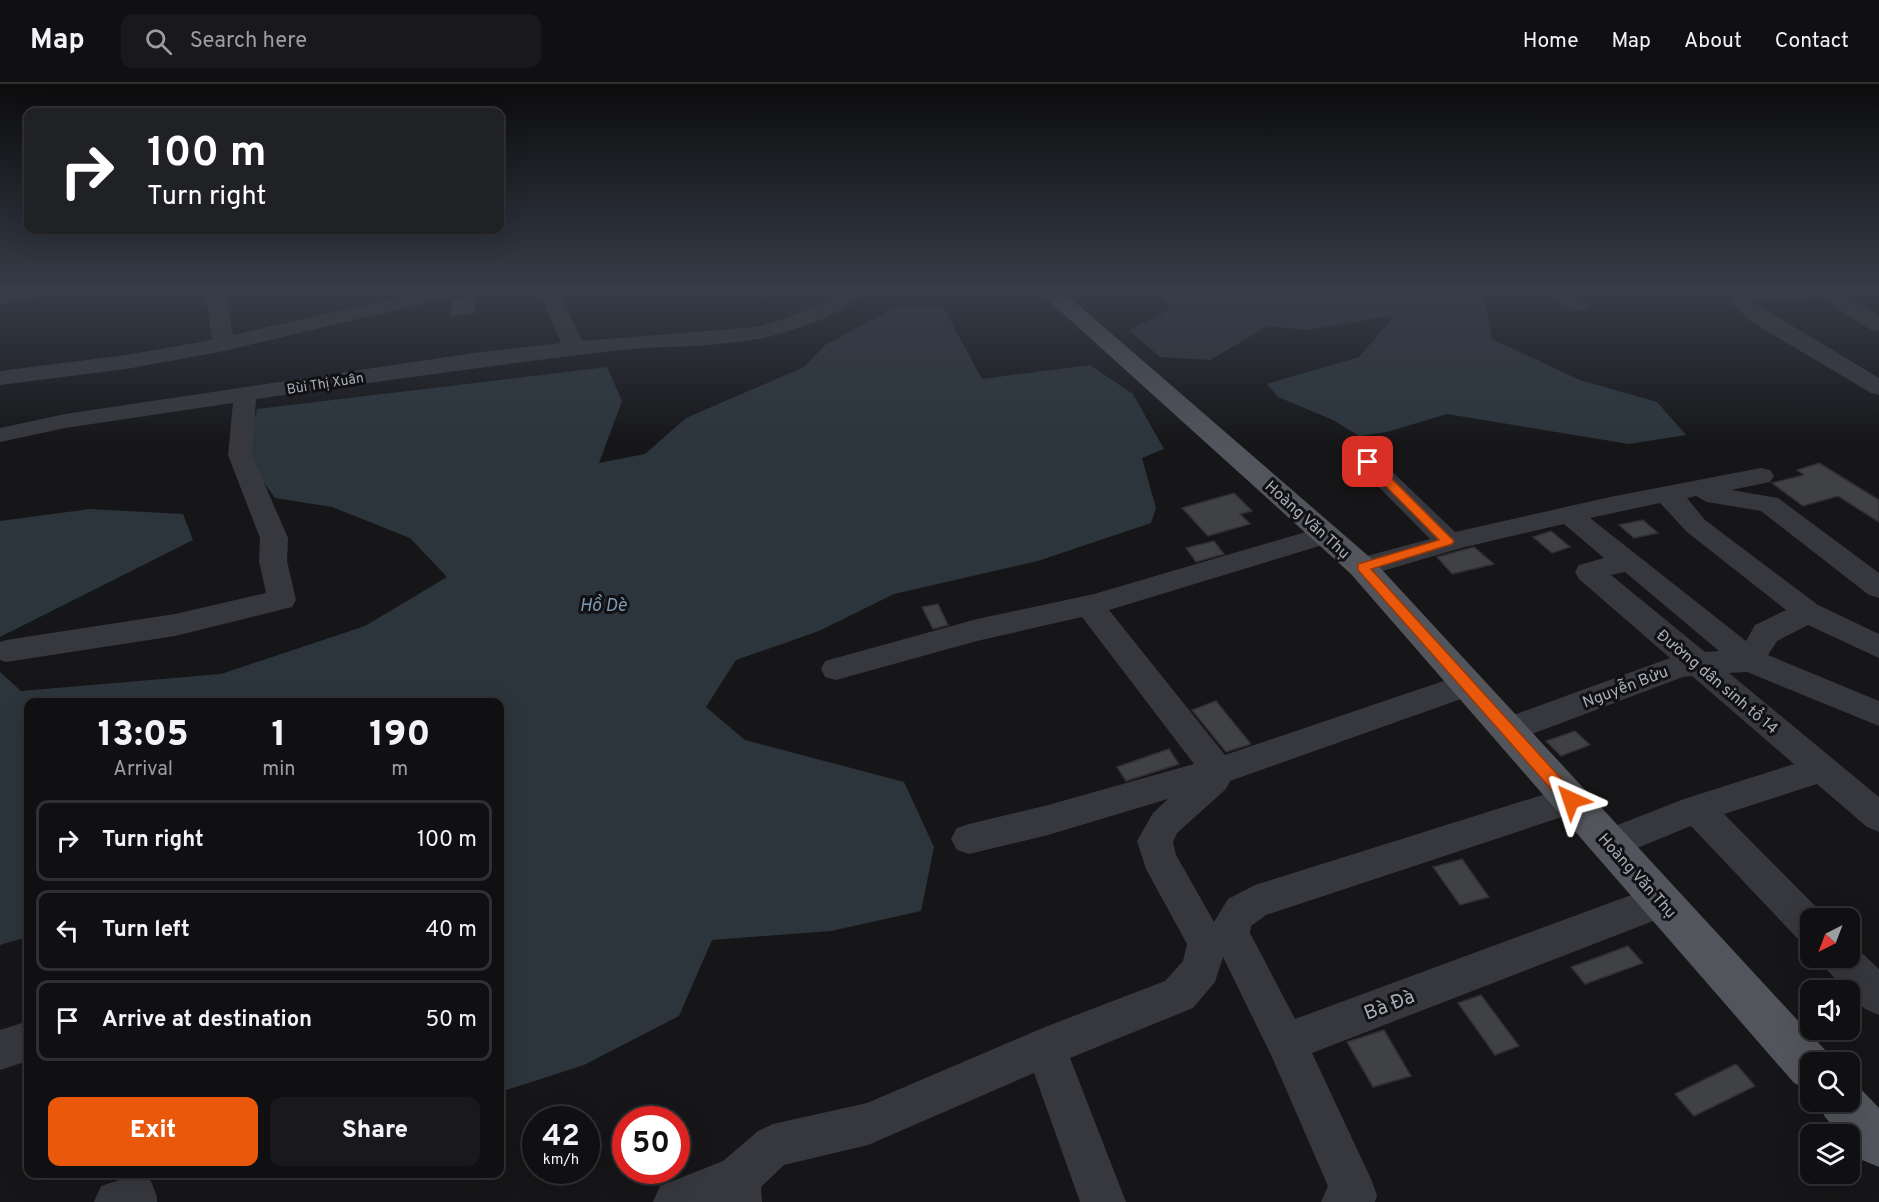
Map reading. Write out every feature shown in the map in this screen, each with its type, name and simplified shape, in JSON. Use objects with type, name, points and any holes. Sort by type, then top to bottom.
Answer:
[{"type":"main road","name":"Hoàng Văn Thụ","points":[[1106,341],[1362,567],[1800,1056]]},
{"type":"street","points":[[0,378],[126,362],[236,341]]},
{"type":"street","points":[[571,341],[574,348]]},
{"type":"street","name":"Bùi Thị Xuân","points":[[0,435],[65,421],[474,360],[657,341]]},
{"type":"street","points":[[1801,341],[1879,388]]},
{"type":"street","points":[[6,651],[175,626],[282,600],[273,561],[274,538],[240,455],[245,395]]},
{"type":"street","points":[[1368,462],[1448,541]]},
{"type":"street","points":[[1362,567],[1448,541],[1569,514],[1761,477]]},
{"type":"street","points":[[1677,492],[1769,504],[1879,588]]},
{"type":"street","points":[[1677,492],[1696,526],[1808,612],[1879,647]]},
{"type":"street","points":[[1569,514],[1749,660],[1766,633],[1808,612]]},
{"type":"street","points":[[836,669],[977,630],[1089,605],[1326,535]]},
{"type":"street","name":"Đường dân sinh tổ 14","points":[[1628,561],[1589,572],[1879,817]]},
{"type":"street","points":[[1089,605],[1218,771]]},
{"type":"street","name":"Nguyễn Bửu","points":[[1508,730],[1680,666],[1749,660],[1879,714]]},
{"type":"street","points":[[969,839],[1218,771],[1467,685]]},
{"type":"street","points":[[1610,844],[1696,809],[1822,769]]},
{"type":"street","points":[[1218,771],[1214,779],[1165,823],[1155,841],[1159,858],[1221,944],[1286,1043],[1356,1195],[1344,1202]]},
{"type":"street","points":[[676,1202],[738,1190],[773,1146],[868,1124],[1045,1047],[1179,995],[1231,934],[1232,921],[1238,913],[1255,902],[1571,800]]},
{"type":"street","points":[[1696,809],[1800,916]]},
{"type":"street","name":"Bà Đà","points":[[1286,1043],[1661,901]]},
{"type":"street","points":[[1852,968],[1879,996]]},
{"type":"street","points":[[0,1050],[24,1042]]},
{"type":"street","points":[[1045,1047],[1103,1202]]},
{"type":"street","points":[[117,1202],[135,1197],[134,1202]]},
{"type":"water","name":"Hồ Dè","points":[[832,341],[962,341],[982,379],[1090,365],[1133,394],[1164,449],[1142,458],[1156,508],[1151,523],[1038,561],[894,594],[819,631],[736,660],[706,707],[745,740],[904,782],[934,847],[921,911],[831,931],[712,940],[679,1016],[584,1065],[504,1091],[504,698],[24,698],[24,938],[0,945],[0,672],[21,691],[221,674],[365,626],[447,577],[410,538],[332,507],[275,498],[245,457],[257,409],[607,367],[622,401],[599,463],[645,454],[686,418],[804,367],[825,345]]},
{"type":"water","points":[[1142,341],[1242,341],[1210,360],[1160,357]]},
{"type":"water","points":[[1373,341],[1497,341],[1580,380],[1657,402],[1686,435],[1629,444],[1447,414],[1387,432],[1359,436],[1333,420],[1278,397],[1267,384],[1359,357]]},
{"type":"water","points":[[90,509],[183,514],[193,540],[0,637],[0,521]]},
{"type":"building","points":[[1819,463],[1879,500],[1879,522],[1838,496],[1803,506],[1772,483],[1804,475],[1797,470]]},
{"type":"building","points":[[1234,493],[1252,511],[1240,514],[1250,524],[1208,536],[1182,508]]},
{"type":"building","points":[[1643,520],[1658,533],[1634,538],[1619,525]]},
{"type":"building","points":[[1551,531],[1570,547],[1552,553],[1533,537]]},
{"type":"building","points":[[1214,541],[1224,554],[1196,562],[1186,548]]},
{"type":"building","points":[[1474,547],[1494,564],[1452,574],[1437,557]]},
{"type":"building","points":[[938,604],[948,625],[933,629],[922,607]]},
{"type":"building","points":[[1216,701],[1251,744],[1226,752],[1192,710]]},
{"type":"building","points":[[1575,731],[1590,745],[1561,756],[1546,741]]},
{"type":"building","points":[[1169,749],[1179,764],[1126,781],[1117,767]]},
{"type":"building","points":[[1462,859],[1489,897],[1460,905],[1433,867]]},
{"type":"building","points":[[1628,946],[1643,963],[1585,984],[1571,967]]},
{"type":"building","points":[[1481,995],[1519,1046],[1495,1055],[1458,1003]]},
{"type":"building","points":[[1384,1030],[1411,1076],[1373,1087],[1347,1042]]},
{"type":"building","points":[[1736,1064],[1755,1086],[1694,1116],[1675,1094]]},
{"type":"route","points":[[1368,462],[1448,541],[1362,567],[1571,800]]}]
